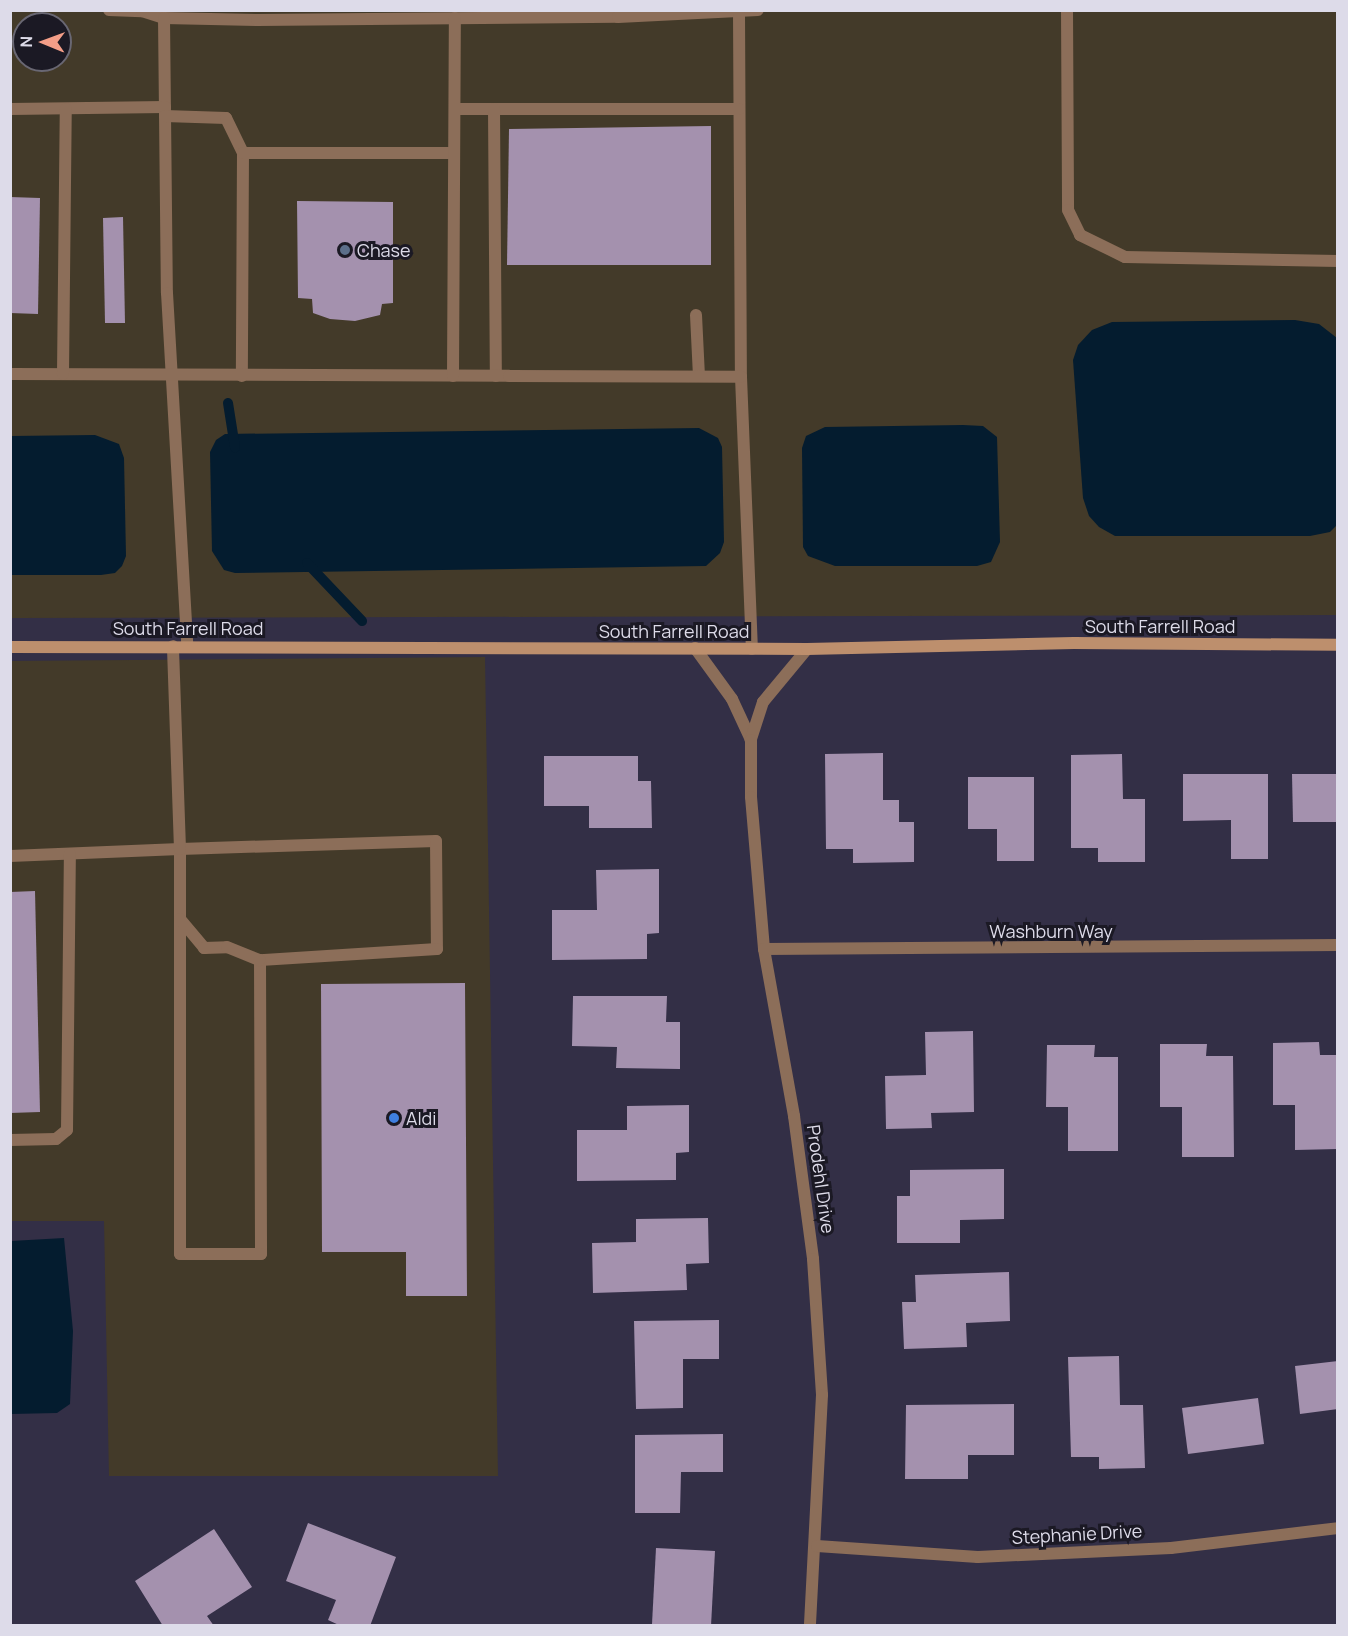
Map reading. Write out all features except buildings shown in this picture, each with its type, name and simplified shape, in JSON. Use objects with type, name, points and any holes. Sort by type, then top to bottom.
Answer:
[{"type":"street","points":[[109,10],[142,11],[164,18],[455,18],[739,13],[758,10]]},
{"type":"street","points":[[1067,10],[1068,210],[1080,235],[1125,257],[1338,261]]},
{"type":"street","points":[[739,13],[741,377],[752,649]]},
{"type":"street","points":[[164,18],[173,376],[187,645]]},
{"type":"street","points":[[453,376],[455,18]]},
{"type":"street","points":[[63,374],[66,109]]},
{"type":"street","points":[[455,109],[739,109]]},
{"type":"street","points":[[494,109],[496,376]]},
{"type":"street","points":[[10,110],[165,111],[226,118],[243,153],[242,376]]},
{"type":"street","points":[[243,153],[454,153]]},
{"type":"street","points":[[696,315],[699,376]]},
{"type":"street","points":[[10,374],[741,377]]},
{"type":"street","name":"South Farrell Road","points":[[10,647],[187,645],[807,649],[1074,643],[1338,645]]},
{"type":"street","points":[[173,646],[180,849],[180,1254],[261,1254],[260,960]]},
{"type":"street","name":"Prodehl Drive","points":[[695,648],[732,699],[751,740]]},
{"type":"street","name":"Prodehl Drive","points":[[807,649],[763,702],[751,740],[751,797],[764,949],[794,1116],[813,1259],[822,1395],[817,1546],[810,1626]]},
{"type":"street","points":[[10,856],[436,841],[437,949],[260,960],[227,947],[204,948],[180,919]]},
{"type":"street","points":[[10,1140],[56,1139],[67,1130],[70,854]]},
{"type":"street","name":"Washburn Way","points":[[764,949],[1338,945]]},
{"type":"street","name":"Stephanie Drive","points":[[817,1546],[978,1557],[1171,1548],[1338,1528]]},
{"type":"shaded area","points":[[10,11],[1337,11],[1337,615],[11,618]]},
{"type":"shaded area","points":[[485,657],[498,1476],[109,1476],[104,1221],[11,1221],[10,661]]},
{"type":"water","points":[[1295,320],[1319,324],[1337,338],[1338,524],[1330,532],[1310,536],[1115,536],[1099,527],[1089,516],[1083,498],[1073,360],[1078,345],[1092,330],[1112,322]]},
{"type":"water","points":[[983,426],[997,437],[1000,542],[991,562],[977,566],[835,566],[808,556],[803,547],[802,448],[806,436],[825,427]]},
{"type":"water","points":[[699,428],[718,438],[722,447],[724,542],[720,553],[706,566],[235,573],[224,570],[212,551],[210,452],[216,440],[225,434]]},
{"type":"water","points":[[95,435],[119,444],[124,458],[126,556],[122,566],[115,573],[101,575],[11,575],[11,436]]},
{"type":"water","points":[[64,1238],[73,1331],[70,1404],[57,1413],[11,1414],[11,1241]]},
{"type":"waterway","points":[[228,403],[235,447]]},
{"type":"waterway","points":[[307,563],[362,621]]},
{"type":"place","name":"Chase","points":[[345,250]]},
{"type":"place","name":"Aldi","points":[[394,1118]]}]
